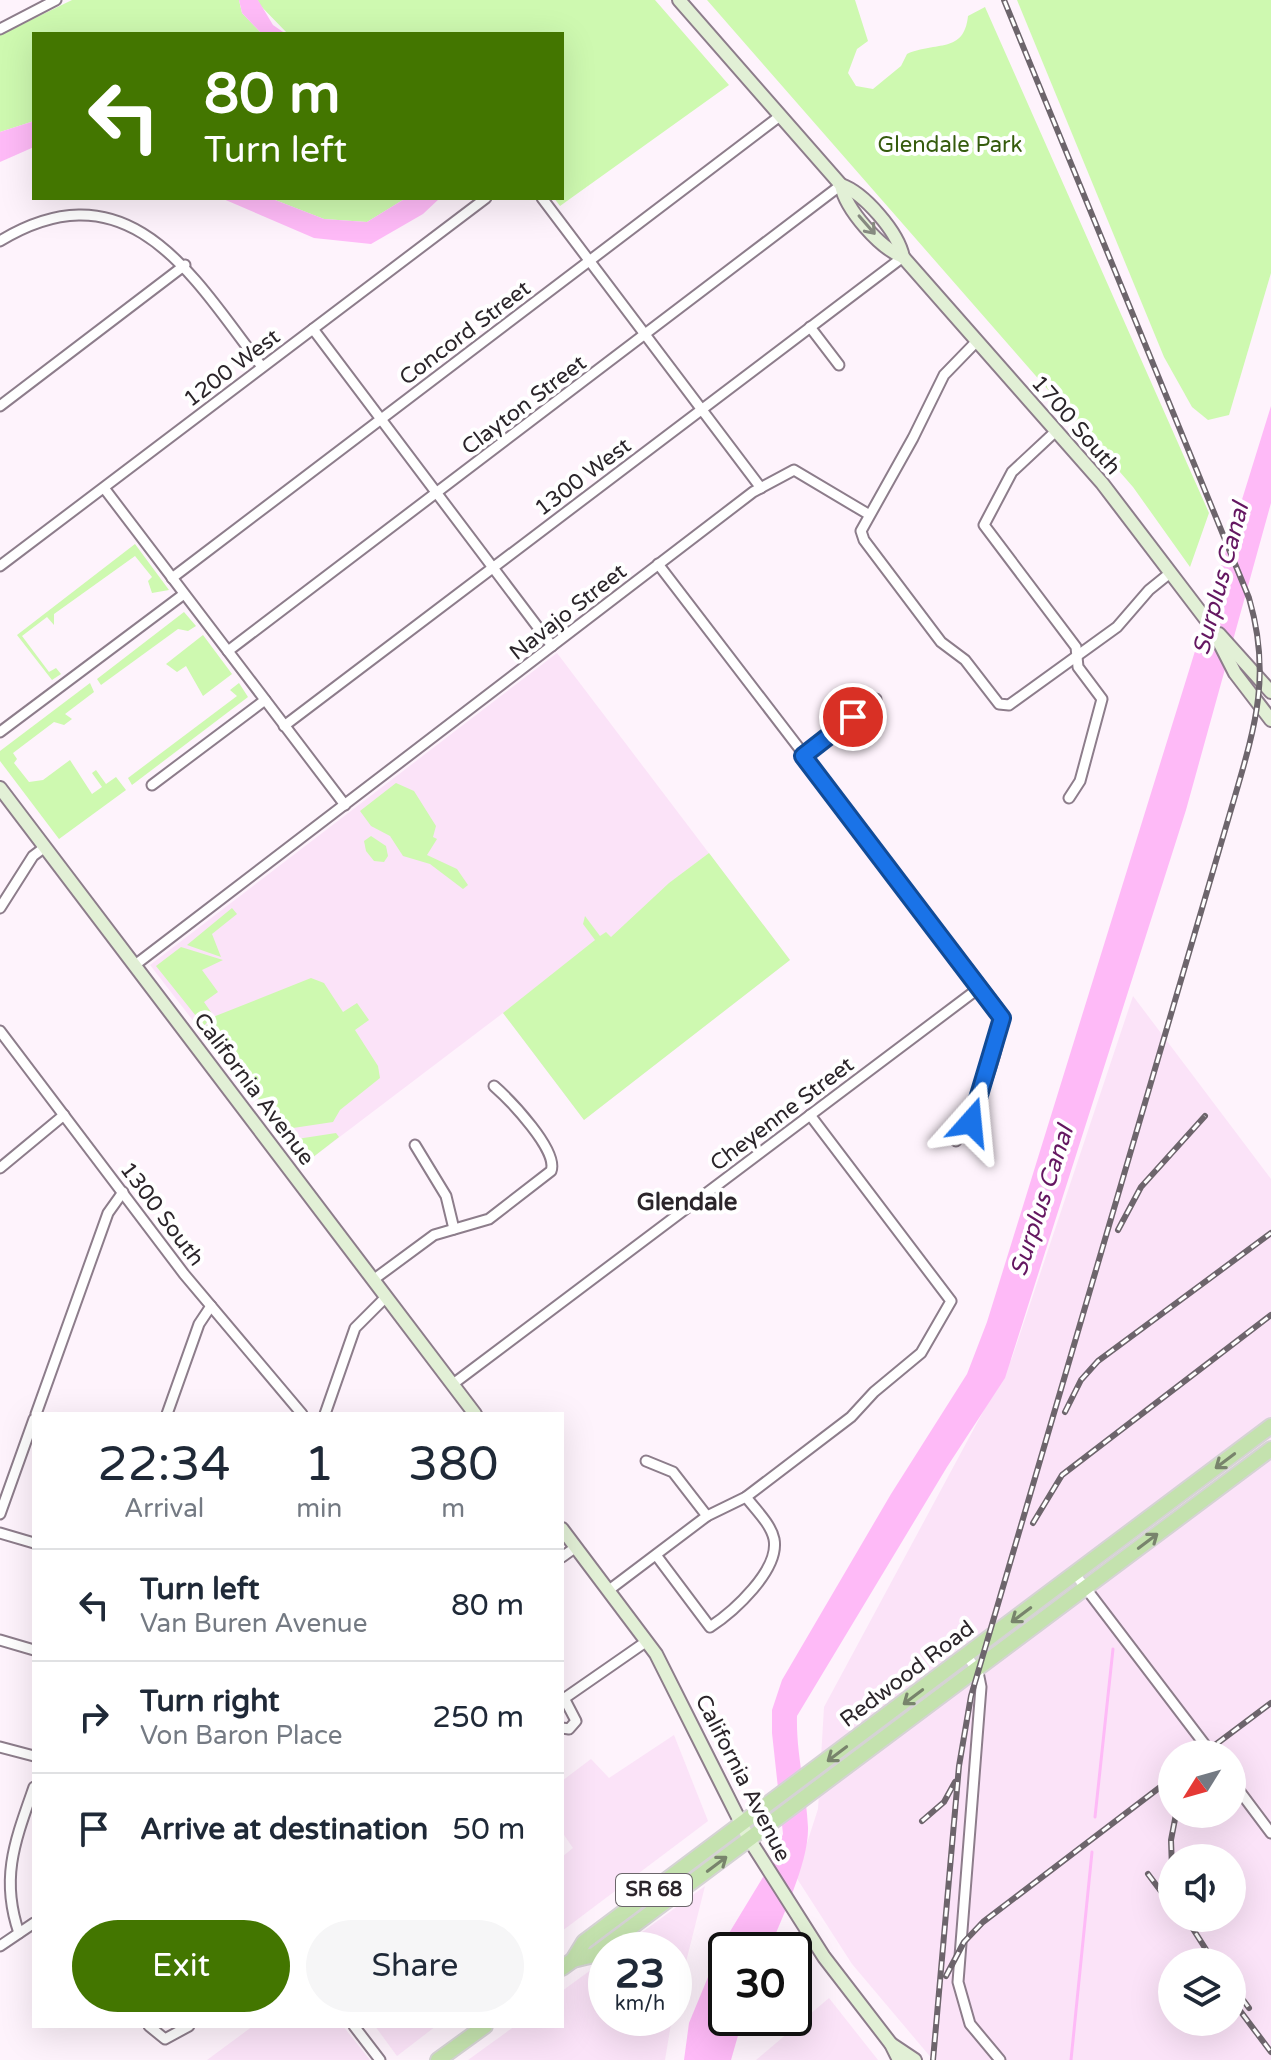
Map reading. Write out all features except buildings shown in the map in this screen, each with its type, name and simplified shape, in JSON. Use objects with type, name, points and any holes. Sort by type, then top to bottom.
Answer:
[{"type":"main road","name":"1700 South","points":[[679,0],[841,185],[843,198],[890,252],[903,257],[1102,483],[1211,626],[1240,654],[1271,692]]},
{"type":"main road","name":"1700 South","points":[[1211,626],[1235,673],[1271,720]]},
{"type":"main road","name":"California Avenue","points":[[0,788],[474,1412]]},
{"type":"main road","name":"Redwood Road","points":[[567,1964],[584,1942],[1271,1426]]},
{"type":"main road","name":"Redwood Road","points":[[567,1964],[594,1955],[1271,1449]]},
{"type":"main road","name":"California Avenue","points":[[564,1532],[647,1641],[669,1676],[741,1825],[762,1861],[805,1930],[891,2044],[899,2060]]},
{"type":"main road","points":[[438,2060],[482,2028]]},
{"type":"main road","name":"California Avenue","points":[[891,2044],[915,2060]]},
{"type":"street","points":[[0,29],[56,0]]},
{"type":"street","name":"Concord Street","points":[[172,578],[780,116]]},
{"type":"street","name":"Clayton Street","points":[[228,651],[841,185]]},
{"type":"street","name":"1200 West","points":[[0,566],[483,200]]},
{"type":"street","points":[[544,200],[761,488]]},
{"type":"street","points":[[0,241],[47,219],[104,218],[156,239],[185,265],[262,367]]},
{"type":"street","name":"1300 West","points":[[284,726],[903,257]]},
{"type":"street","points":[[0,406],[185,265]]},
{"type":"street","points":[[810,327],[839,365]]},
{"type":"street","points":[[313,329],[552,646]]},
{"type":"street","points":[[977,341],[944,375],[861,531],[864,540],[941,642],[965,660],[999,704],[1015,702],[1122,622],[1149,590],[1170,573]]},
{"type":"street","points":[[1056,431],[1012,472],[984,525],[1076,647],[1078,667],[1103,704],[1080,781],[1069,798]]},
{"type":"street","name":"Navajo Street","points":[[135,965],[761,488],[794,470],[868,514]]},
{"type":"street","points":[[104,488],[345,805]]},
{"type":"street","points":[[658,564],[979,988],[999,1009],[1001,1029],[971,1122],[956,1141]]},
{"type":"street","points":[[0,732],[184,594]]},
{"type":"street","points":[[803,756],[876,699]]},
{"type":"street","points":[[152,785],[265,700]]},
{"type":"street","points":[[0,908],[26,865],[45,847]]},
{"type":"street","name":"Cheyenne Street","points":[[453,1384],[979,988]]},
{"type":"street","name":"1300 South","points":[[0,1031],[211,1306],[300,1412]]},
{"type":"street","points":[[373,1280],[426,1240],[489,1219],[546,1176],[553,1165],[542,1142],[510,1099],[494,1086]]},
{"type":"street","points":[[0,1168],[64,1115]]},
{"type":"street","points":[[609,1590],[707,1516],[746,1497],[851,1417],[874,1392],[921,1353],[951,1301],[810,1115]]},
{"type":"street","points":[[415,1145],[446,1196],[454,1229]]},
{"type":"street","points":[[37,1412],[108,1213],[123,1192]]},
{"type":"street","points":[[326,1412],[355,1328],[386,1297]]},
{"type":"street","points":[[168,1412],[199,1324],[211,1306]]},
{"type":"street","points":[[0,1514],[32,1425]]},
{"type":"street","points":[[646,1461],[673,1472],[707,1516]]},
{"type":"street","points":[[656,1555],[710,1627],[741,1604],[774,1549],[772,1533],[746,1497]]},
{"type":"street","points":[[0,1533],[32,1542]]},
{"type":"street","points":[[564,1556],[576,1547]]},
{"type":"street","points":[[1075,1574],[1201,1740]]},
{"type":"street","points":[[0,1640],[32,1649]]},
{"type":"street","points":[[564,1698],[647,1641]]},
{"type":"street","points":[[967,1656],[977,1668],[981,1687],[958,1982],[970,2024],[1000,2060]]},
{"type":"street","points":[[564,1701],[576,1721],[569,1729],[564,1728]]},
{"type":"street","points":[[0,1747],[32,1755]]},
{"type":"street","points":[[19,1933],[6,1908],[2,1882],[32,1793]]},
{"type":"street","points":[[1246,1800],[1271,1833]]},
{"type":"street","points":[[0,1946],[32,1924]]},
{"type":"street","points":[[151,2028],[165,2039],[185,2028]]},
{"type":"street","points":[[356,2028],[380,2060]]},
{"type":"shaded area","points":[[557,653],[790,960],[584,1120],[503,1013],[304,1164],[150,965]]},
{"type":"shaded area","points":[[1133,996],[1271,1179],[1271,2060],[933,2060],[852,1964],[796,1877],[818,1809],[824,1707],[1012,1358]]},
{"type":"shaded area","points":[[674,1735],[708,1821],[564,1929],[564,1855],[573,1848],[564,1835],[564,1779],[591,1759],[609,1778]]},
{"type":"shaded area","points":[[705,1886],[692,1938],[692,1932],[642,1932]]},
{"type":"shaded area","points":[[588,1972],[588,2036],[669,2036],[665,2060],[468,2060],[512,2028],[564,2028],[564,1990]]},
{"type":"shaded area","points":[[829,1998],[878,2060],[756,2060],[784,2036],[812,2036],[812,2012]]},
{"type":"shaded area","points":[[250,2028],[345,2028],[370,2060],[207,2060]]},
{"type":"shaded area","points":[[376,2028],[433,2028],[397,2056]]},
{"type":"green space","points":[[72,0],[239,0],[242,13],[260,32],[32,32],[32,122],[0,132],[0,35]]},
{"type":"green space","points":[[255,0],[655,0],[729,85],[560,206],[556,200],[564,200],[564,32],[286,32]]},
{"type":"green space","name":"Glendale Park","points":[[707,0],[855,0],[868,41],[857,49],[848,73],[856,86],[873,89],[901,66],[907,54],[955,41],[961,36],[968,16],[985,7],[1209,513],[1190,567],[1133,487]]},
{"type":"green space","points":[[1017,0],[1271,0],[1271,273],[1229,415],[1208,420],[1192,407],[1164,357]]},
{"type":"green space","points":[[275,200],[403,200],[367,222],[324,219]]},
{"type":"green space","points":[[135,544],[169,590],[152,593],[148,581],[152,577],[135,556],[54,614],[54,625],[47,617],[22,636],[49,672],[56,668],[61,674],[52,680],[17,635]]},
{"type":"green space","points":[[184,612],[196,626],[188,631],[178,629],[101,685],[97,679]]},
{"type":"green space","points":[[203,635],[232,674],[203,696],[186,666],[177,672],[166,664]]},
{"type":"green space","points":[[90,683],[94,692],[65,714],[72,719],[64,725],[54,722],[13,753],[17,759],[14,763],[29,782],[43,780],[70,760],[92,794],[102,787],[92,773],[96,770],[106,784],[116,777],[126,790],[59,839],[0,761],[0,751]]},
{"type":"green space","points":[[239,683],[248,697],[132,785],[128,778],[237,696],[230,690]]},
{"type":"green space","points":[[396,783],[414,791],[436,826],[433,837],[437,839],[427,855],[457,869],[468,885],[463,889],[430,864],[403,856],[390,836],[371,826],[360,811]]},
{"type":"green space","points":[[371,836],[386,846],[388,856],[384,862],[374,861],[366,851],[364,841]]},
{"type":"green space","points":[[709,853],[790,960],[584,1120],[503,1013],[595,940],[583,924],[585,916],[600,936],[606,932],[611,937],[669,883]]},
{"type":"green space","points":[[232,908],[237,914],[212,934],[221,957],[187,945]]},
{"type":"green space","points":[[181,947],[223,960],[202,970],[218,992],[204,1002],[213,1015],[204,1026],[156,966]]},
{"type":"green space","points":[[311,978],[324,983],[343,1012],[357,1003],[369,1020],[355,1030],[378,1066],[380,1078],[340,1110],[333,1122],[293,1128],[285,1133],[204,1029],[213,1017]]},
{"type":"green space","points":[[336,1133],[339,1137],[308,1161],[292,1144],[297,1139]]},
{"type":"water","points":[[239,0],[258,0],[273,25],[283,32],[260,32],[242,13]]},
{"type":"water","points":[[32,122],[32,148],[0,162],[0,132]]},
{"type":"water","points":[[226,200],[275,200],[324,219],[367,222],[403,200],[438,200],[423,214],[371,244],[314,238]]},
{"type":"water","name":"Surplus Canal","points":[[1271,406],[1271,503],[1186,810],[1005,1378],[947,1467],[797,1716],[807,1841],[800,1873],[776,1932],[730,1932],[768,1869],[783,1834],[772,1733],[772,1710],[782,1680],[891,1494],[967,1374],[987,1322]]},
{"type":"water","points":[[708,1977],[708,2036],[738,2036],[731,2060],[684,2060],[687,2036],[692,2036],[692,2016]]},
{"type":"waterway","points":[[1095,1817],[1113,1649]]},
{"type":"waterway","points":[[1071,2060],[1092,1852]]},
{"type":"railway","points":[[933,2060],[959,1766],[971,1696],[1243,770],[1260,675],[1256,625],[1249,598],[1004,0]]},
{"type":"railway","points":[[1118,1230],[1141,1187],[1205,1116]]},
{"type":"railway","points":[[1065,1412],[1081,1380],[1098,1361],[1271,1233]]},
{"type":"railway","points":[[1033,1523],[1062,1475],[1271,1315]]},
{"type":"railway","points":[[1222,1740],[1271,1703]]},
{"type":"railway","points":[[922,1821],[944,1802],[955,1782]]},
{"type":"railway","points":[[946,1976],[964,1942],[983,1922],[1158,1789]]},
{"type":"railway","points":[[1171,1844],[1173,1828]]},
{"type":"railway","points":[[1148,1874],[1158,1887]]},
{"type":"railway","points":[[1195,1932],[1205,1948]]},
{"type":"railway","points":[[1246,2004],[1249,2008]]},
{"type":"railway","points":[[1246,2019],[1271,2052]]},
{"type":"district","name":"Glendale","points":[[687,1202]]},
{"type":"route","points":[[853,717],[803,756],[979,988],[999,1009],[1001,1029],[971,1122]]}]
